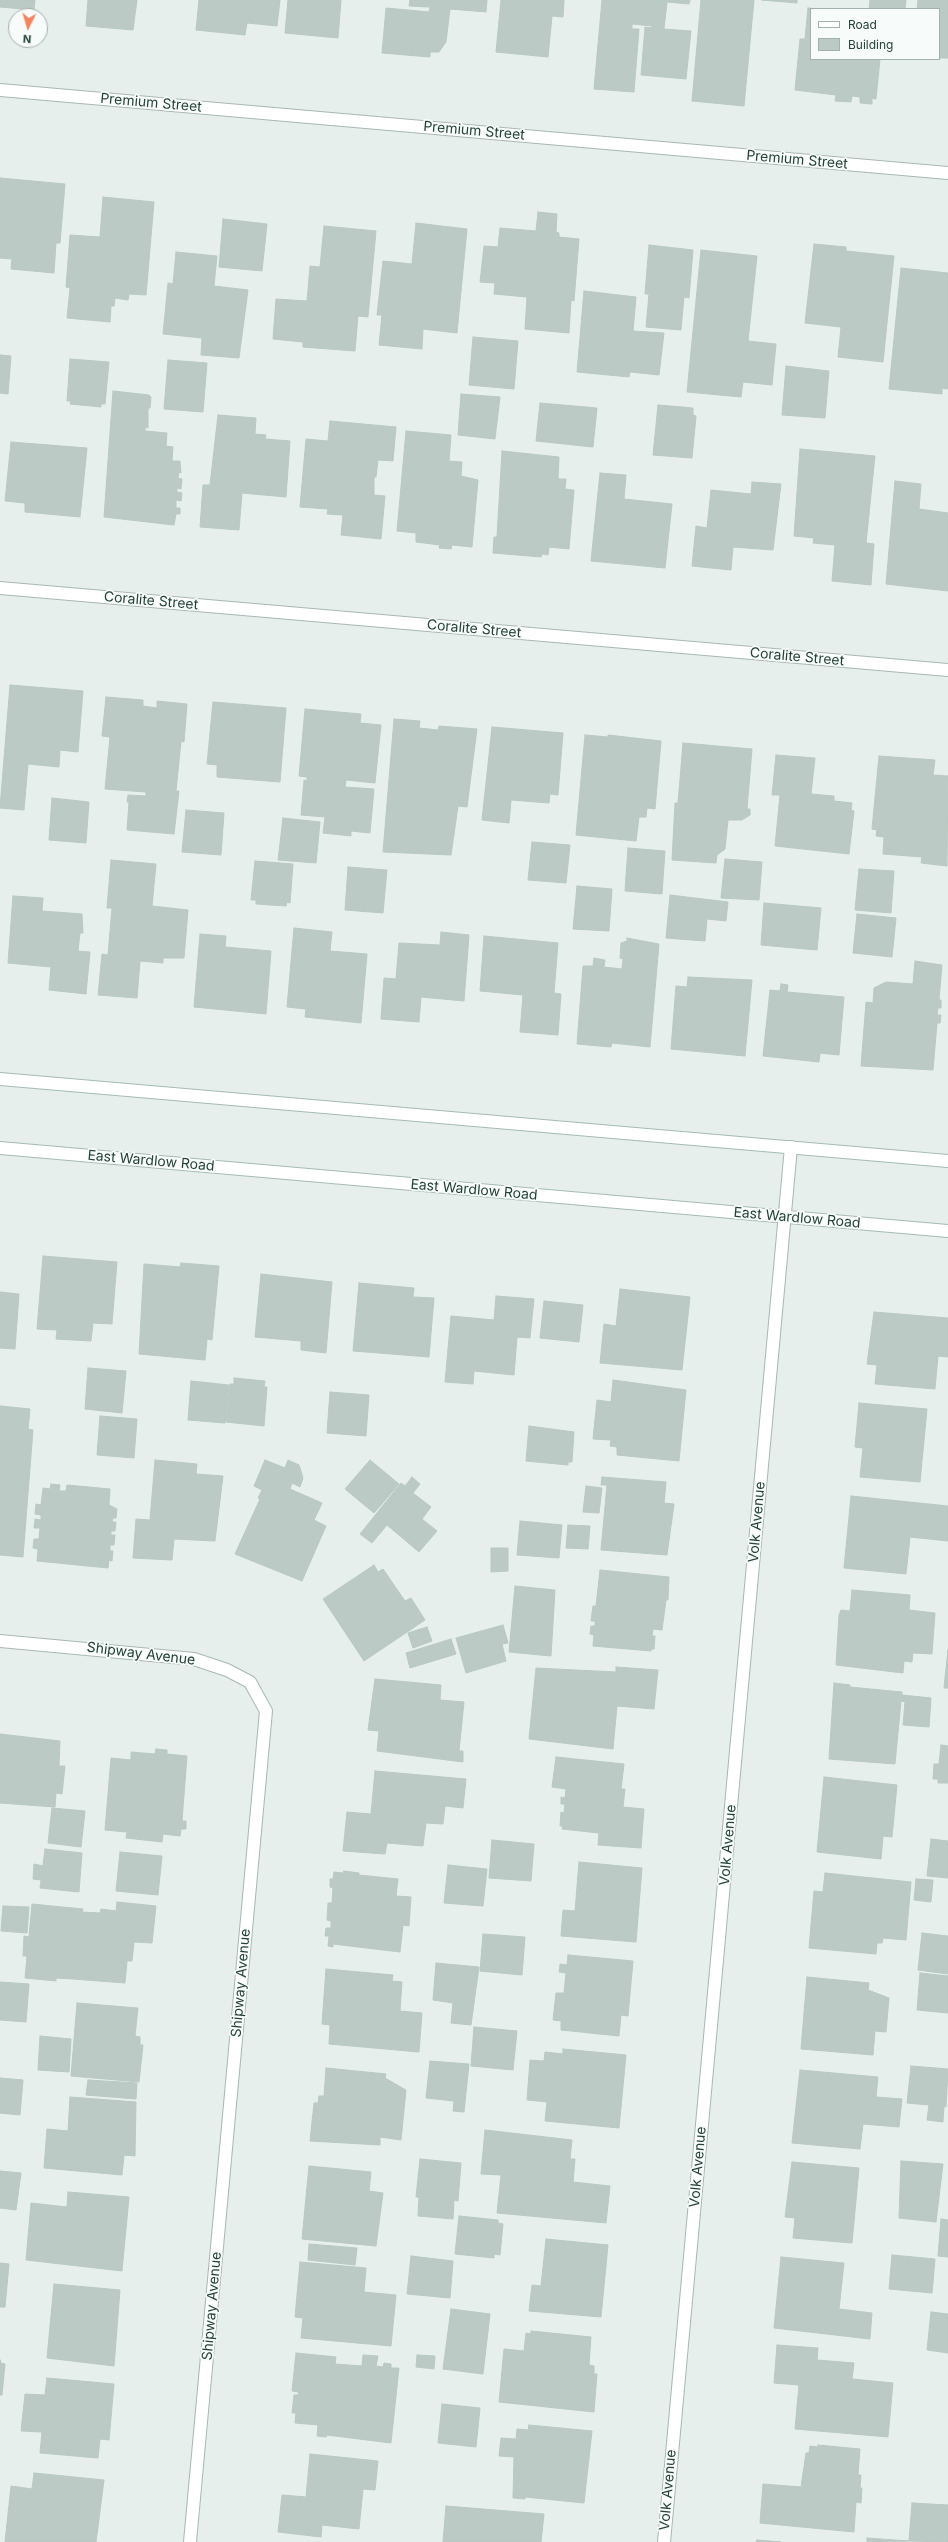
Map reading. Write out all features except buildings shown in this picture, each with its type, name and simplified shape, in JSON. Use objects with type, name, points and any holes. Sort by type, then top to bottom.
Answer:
[{"type":"street","name":"Premium Street","points":[[0,90],[948,173]]},
{"type":"street","name":"Coralite Street","points":[[0,588],[948,670]]},
{"type":"street","points":[[0,1079],[948,1161]]},
{"type":"street","name":"Volk Avenue","points":[[664,2542],[791,1147]]},
{"type":"street","name":"East Wardlow Road","points":[[0,1148],[948,1231]]},
{"type":"street","name":"Shipway Avenue","points":[[0,1640],[194,1659],[227,1670],[250,1682],[266,1711],[190,2542]]}]
